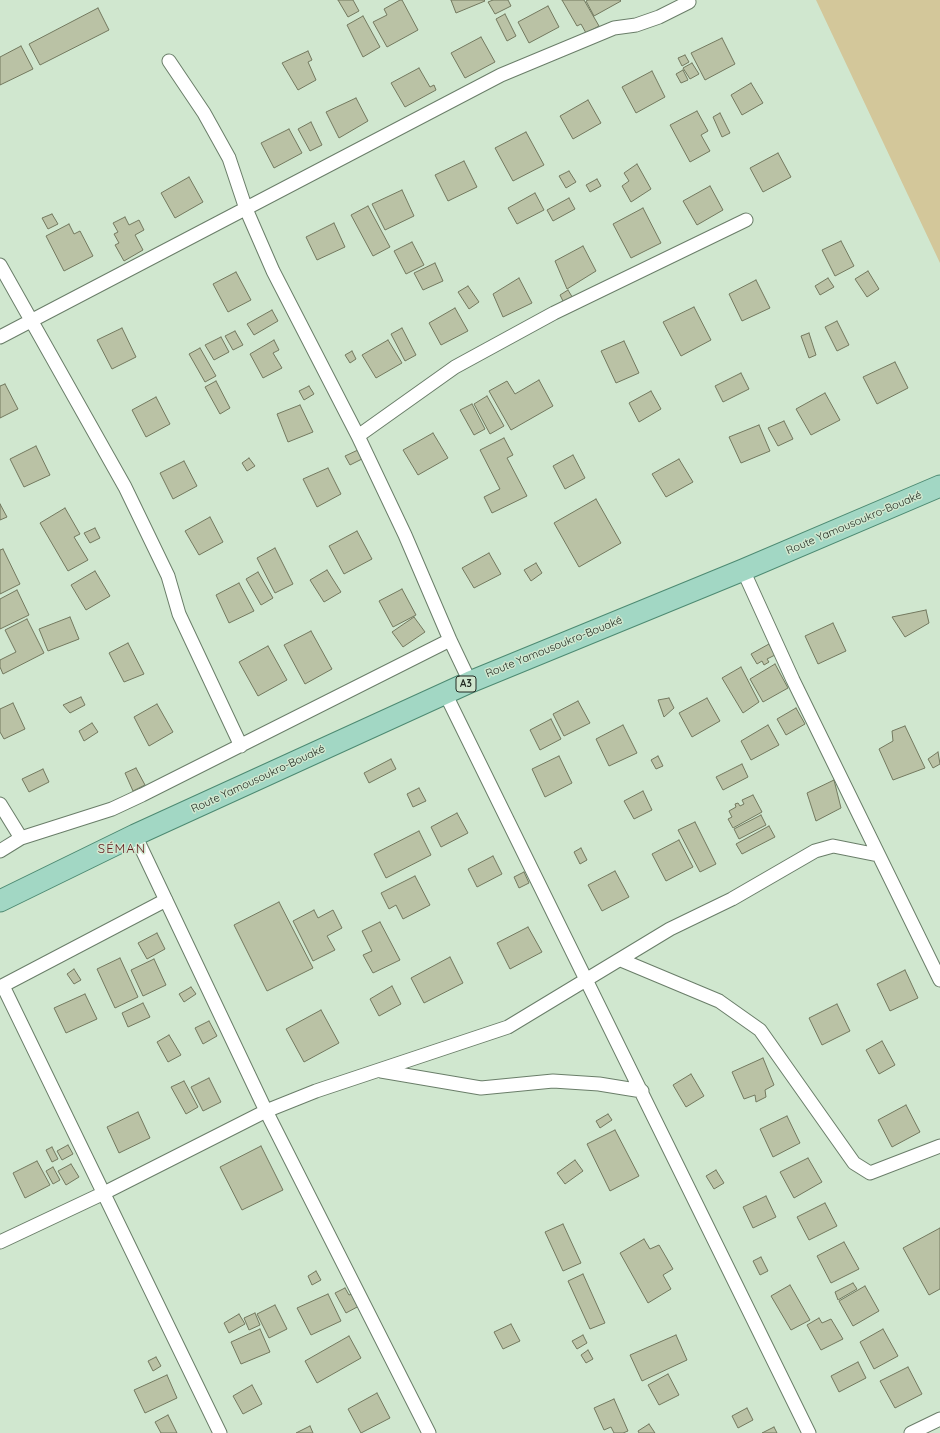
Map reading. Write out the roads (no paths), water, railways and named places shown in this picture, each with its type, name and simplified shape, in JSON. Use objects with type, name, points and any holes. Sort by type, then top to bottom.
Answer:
[{"type":"main road","name":"Route Yamousoukro-Bouaké","points":[[0,901],[135,835],[445,693],[743,570],[940,486]]},
{"type":"street","points":[[0,337],[501,75],[614,28],[636,25],[659,17],[689,2]]},
{"type":"street","points":[[169,61],[204,113],[229,158],[246,209],[272,271],[358,436],[405,535],[450,640],[470,682]]},
{"type":"street","points":[[358,436],[455,367],[554,313],[746,220]]},
{"type":"street","points":[[0,264],[125,488],[168,576],[179,614],[241,746]]},
{"type":"street","points":[[743,570],[793,680],[940,980]]},
{"type":"street","points":[[0,851],[21,838],[112,809],[241,746],[450,640]]},
{"type":"street","points":[[445,693],[809,1433]]},
{"type":"street","points":[[0,804],[21,838]]},
{"type":"street","points":[[135,835],[266,1111],[429,1433]]},
{"type":"street","points":[[0,1242],[104,1193],[266,1111],[316,1091],[508,1027],[586,978],[621,960],[670,929],[732,899],[815,851],[833,846],[878,856]]},
{"type":"street","points":[[166,900],[2,986],[220,1433]]},
{"type":"street","points":[[621,960],[719,1001],[760,1030],[854,1163],[870,1173],[940,1146]]},
{"type":"street","points":[[380,1070],[481,1088],[553,1081],[599,1084],[642,1091]]},
{"type":"street","points":[[911,1433],[940,1420]]},
{"type":"district","name":"SÉMAN","points":[[122,849]]}]
